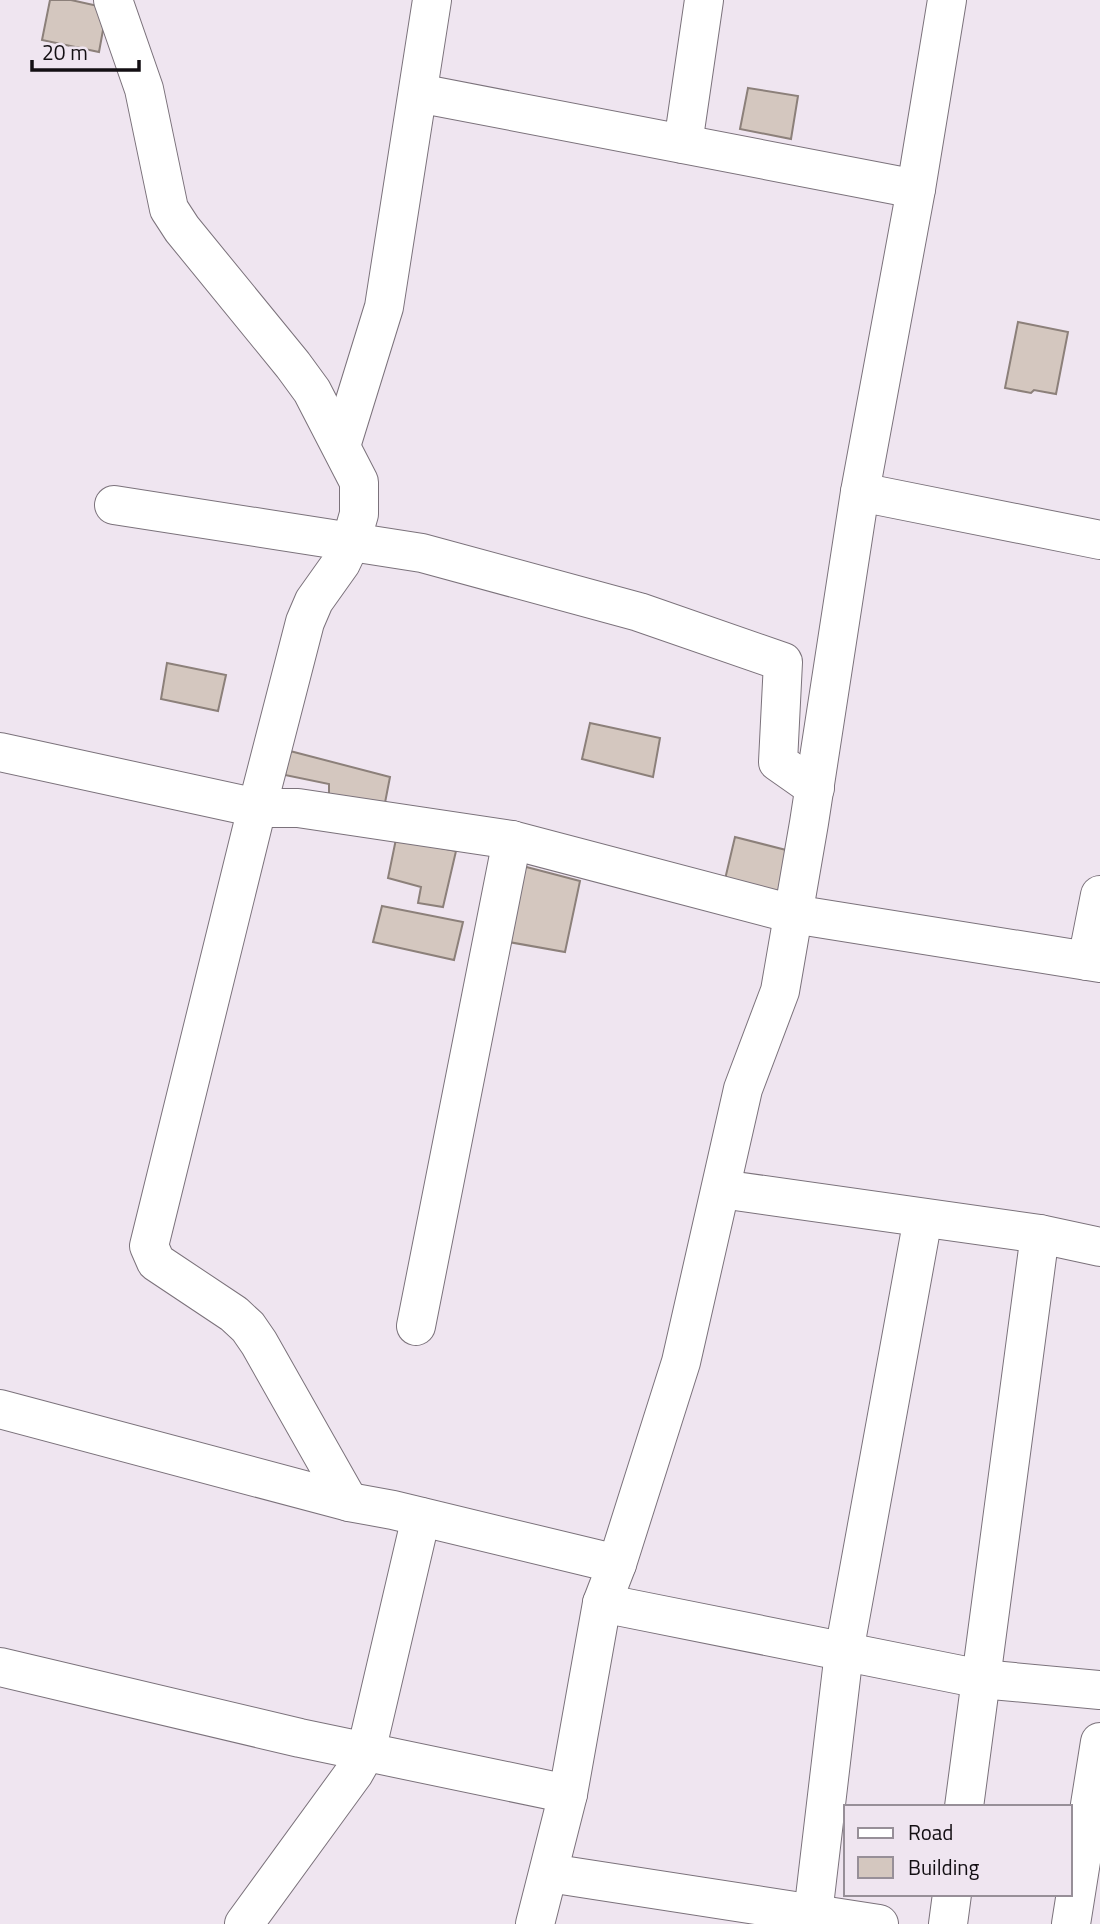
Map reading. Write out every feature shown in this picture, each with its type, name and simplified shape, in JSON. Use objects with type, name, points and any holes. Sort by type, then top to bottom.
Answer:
[{"type":"street","points":[[113,0],[144,89],[169,209],[182,229],[312,391],[359,482],[359,514],[351,542],[304,622],[149,1246],[156,1262],[234,1314],[248,1327],[349,1502]]},
{"type":"street","points":[[341,446],[384,307],[432,0]]},
{"type":"street","points":[[683,144],[704,0]]},
{"type":"street","points":[[534,1924],[568,1794],[601,1603],[617,1564],[681,1362],[743,1089],[779,991],[815,788],[860,492],[916,189],[947,0]]},
{"type":"street","points":[[418,93],[916,189]]},
{"type":"street","points":[[860,492],[1100,540]]},
{"type":"street","points":[[114,505],[422,554],[639,612],[783,663],[778,762],[815,788]]},
{"type":"street","points":[[0,752],[257,808],[298,808],[512,840],[793,914],[1093,962],[1100,895]]},
{"type":"street","points":[[416,1326],[512,840]]},
{"type":"street","points":[[721,1189],[1040,1234],[1100,1247]]},
{"type":"street","points":[[813,1914],[845,1651],[923,1217]]},
{"type":"street","points":[[964,1805],[1040,1234]]},
{"type":"street","points":[[0,1409],[349,1502],[617,1564]]},
{"type":"street","points":[[244,1924],[354,1773],[366,1752],[421,1517]]},
{"type":"street","points":[[601,1603],[981,1679],[1100,1690]]},
{"type":"street","points":[[0,1667],[366,1752],[568,1794]]},
{"type":"street","points":[[1071,1924],[1100,1742]]},
{"type":"street","points":[[549,1873],[879,1924]]},
{"type":"street","points":[[948,1924],[952,1896]]},
{"type":"building","points":[[50,0],[71,0],[107,8],[99,52],[42,40]]},
{"type":"building","points":[[748,88],[798,96],[791,139],[740,129]]},
{"type":"building","points":[[1018,322],[1068,332],[1056,394],[1005,388]]},
{"type":"building","points":[[167,663],[226,675],[218,711],[161,699]]},
{"type":"building","points":[[590,723],[660,738],[653,777],[582,759]]},
{"type":"building","points":[[290,751],[390,777],[383,813],[329,804],[329,784],[285,775]]},
{"type":"building","points":[[735,837],[794,852],[783,907],[722,892]]},
{"type":"building","points":[[396,839],[456,851],[443,907],[418,903],[421,887],[388,878]]},
{"type":"building","points":[[515,864],[580,881],[565,952],[503,941]]},
{"type":"building","points":[[382,906],[463,922],[454,960],[373,942]]}]
